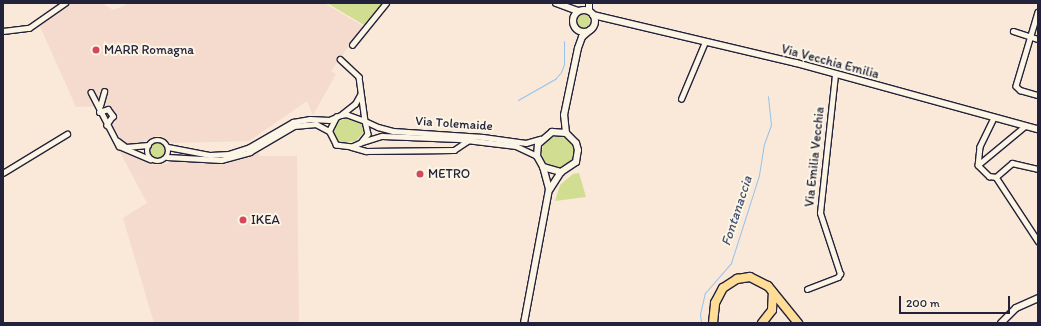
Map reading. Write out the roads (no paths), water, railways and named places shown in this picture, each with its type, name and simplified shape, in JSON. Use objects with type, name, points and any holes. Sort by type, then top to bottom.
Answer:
[{"type":"highway","points":[[713,321],[719,295],[726,285],[737,279],[750,277],[760,280],[798,323]]},
{"type":"highway","points":[[762,323],[772,310],[773,293]]},
{"type":"street","points":[[3,31],[29,28],[65,3]]},
{"type":"street","points":[[352,45],[386,3]]},
{"type":"street","points":[[558,4],[573,19],[585,3]]},
{"type":"street","points":[[588,3],[591,13],[591,28]]},
{"type":"street","points":[[558,4],[579,11],[591,13]]},
{"type":"street","points":[[1038,12],[1016,86],[1020,90],[1038,95]]},
{"type":"street","name":"Via Vecchia Emilia","points":[[591,13],[835,75],[1038,129]]},
{"type":"street","name":"Via Tolemaide","points":[[573,19],[578,48]]},
{"type":"street","points":[[575,27],[582,32],[615,20]]},
{"type":"street","name":"Via Tolemaide","points":[[108,124],[117,139],[126,147],[148,145],[156,140],[164,141],[168,147],[210,155],[229,154],[248,148],[293,122],[338,116],[356,116],[365,121],[393,131],[478,136],[526,143],[542,138],[560,125],[564,115],[578,48],[582,38],[591,28]]},
{"type":"street","points":[[1013,31],[1038,39]]},
{"type":"street","points":[[681,99],[705,42]]},
{"type":"street","points":[[340,60],[356,72],[362,90],[361,105],[369,131],[361,143]]},
{"type":"street","name":"Via Emilia Vecchia","points":[[807,289],[838,277],[840,274],[820,213],[835,75]]},
{"type":"street","points":[[329,131],[338,116],[355,104],[362,90]]},
{"type":"street","points":[[91,92],[122,149],[159,162],[167,157],[221,160],[250,152],[294,126],[316,124],[329,131],[336,145],[366,151],[454,150],[469,140]]},
{"type":"street","points":[[100,111],[100,100],[104,92]]},
{"type":"street","points":[[100,111],[108,109],[113,116],[108,124]]},
{"type":"street","name":"Via Tolemaide","points":[[525,322],[549,189],[561,172],[572,167],[578,156],[576,143],[566,133],[564,115]]},
{"type":"street","points":[[978,165],[980,147],[994,118]]},
{"type":"street","points":[[978,165],[1024,126]]},
{"type":"street","points":[[552,132],[566,133]]},
{"type":"street","points":[[3,173],[67,134]]},
{"type":"street","name":"Via Tolemaide","points":[[352,147],[382,136],[469,140],[516,146],[537,156],[543,167],[549,189]]},
{"type":"street","points":[[537,156],[542,138]]},
{"type":"street","points":[[148,145],[146,153],[150,159]]},
{"type":"street","points":[[167,157],[168,147]]},
{"type":"street","points":[[996,177],[1012,163],[1038,169]]},
{"type":"street","points":[[978,165],[989,176],[996,177],[1038,241]]},
{"type":"street","points":[[543,167],[548,171],[561,172]]},
{"type":"street","points":[[1001,323],[1016,308],[1038,298]]},
{"type":"waterway","points":[[518,100],[555,79],[561,72],[564,64],[564,41]]},
{"type":"waterway","name":"Fontanaccia","points":[[701,323],[700,314],[705,293],[731,263],[759,175],[764,144],[771,125],[768,96]]},
{"type":"place","name":"MARR Romagna","points":[[96,50]]},
{"type":"place","name":"METRO","points":[[420,174]]},
{"type":"place","name":"IKEA","points":[[243,220]]}]
